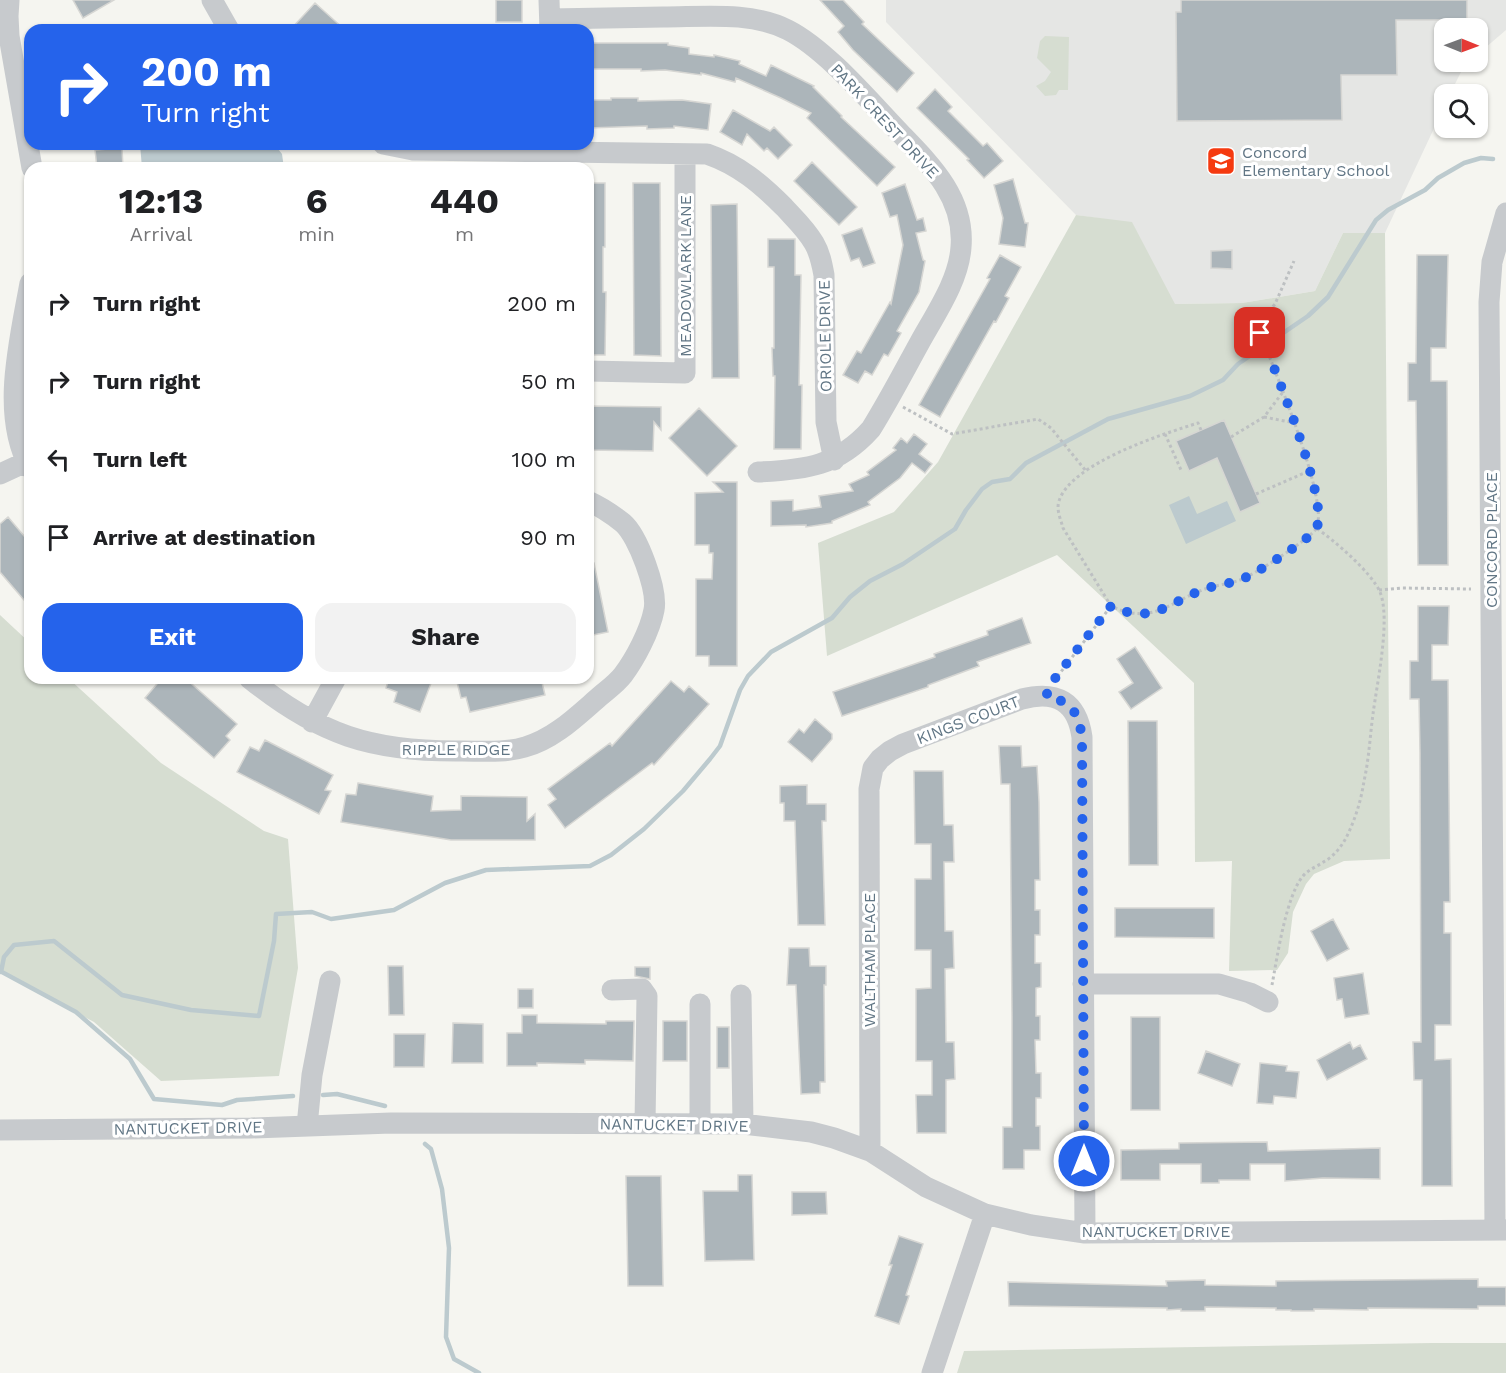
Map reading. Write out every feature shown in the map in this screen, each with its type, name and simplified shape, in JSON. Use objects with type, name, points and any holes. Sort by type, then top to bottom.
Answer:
[{"type":"street","points":[[9,0],[9,36],[24,122]]},
{"type":"street","points":[[212,0],[226,24]]},
{"type":"street","name":"PARK CREST DRIVE","points":[[550,16],[725,16],[776,25],[806,41],[848,78],[934,168],[956,206],[961,233],[958,262],[947,292],[889,400],[867,434],[834,460],[791,471],[758,472]]},
{"type":"street","name":"ORIOLE DRIVE","points":[[413,150],[554,154],[707,154],[744,171],[762,185],[804,229],[815,244],[824,275],[826,422],[834,460]]},
{"type":"street","name":"MEADOWLARK LANE","points":[[594,370],[685,373],[685,154]]},
{"type":"street","name":"CONCORD PLACE","points":[[1501,1230],[1498,463],[1490,281],[1497,241],[1506,213]]},
{"type":"street","points":[[24,319],[14,380],[15,416],[24,450]]},
{"type":"street","points":[[0,474],[24,466]]},
{"type":"street","name":"RIPPLE RIDGE","points":[[256,684],[279,702],[312,722],[355,740],[394,749],[433,752],[504,751],[542,741],[563,727],[621,678],[636,655],[654,611],[655,594],[640,550],[624,524],[594,505]]},
{"type":"street","points":[[312,722],[333,684]]},
{"type":"street","points":[[1046,696],[1061,699],[1070,706],[1077,716],[1082,737],[1085,1233]]},
{"type":"street","name":"KINGS COURT","points":[[873,768],[880,759],[903,744],[1022,699],[1046,696]]},
{"type":"street","name":"WALTHAM PLACE","points":[[870,1151],[869,789],[873,768]]},
{"type":"street","points":[[307,1126],[312,1075],[330,981]]},
{"type":"street","points":[[1083,984],[1219,984],[1251,993],[1268,1002]]},
{"type":"street","points":[[612,990],[642,989],[647,996],[645,1124]]},
{"type":"street","points":[[741,995],[742,1124]]},
{"type":"street","points":[[700,1004],[700,1124]]},
{"type":"street","name":"NANTUCKET DRIVE","points":[[0,1130],[400,1123],[742,1124],[811,1132],[834,1138],[870,1151],[926,1187],[985,1214],[1031,1226],[1085,1233],[1501,1230]]},
{"type":"street","points":[[932,1373],[985,1214]]},
{"type":"path","points":[[1201,430],[1198,423],[1119,453],[1086,471],[1065,490],[1059,499],[1059,514],[1063,528],[1111,606],[1119,610],[1155,612],[1169,608],[1205,589],[1240,580],[1306,538],[1316,528],[1318,507],[1309,471],[1295,423],[1260,333],[1259,324],[1275,304],[1294,261]]},
{"type":"path","points":[[1231,437],[1264,417],[1283,392]]},
{"type":"path","points":[[889,400],[952,434],[1038,419],[1051,428],[1086,471]]},
{"type":"path","points":[[1264,417],[1295,423]]},
{"type":"path","points":[[1165,434],[1181,470]]},
{"type":"path","points":[[1256,494],[1309,471]]},
{"type":"path","points":[[1268,1002],[1286,915],[1299,883],[1310,870],[1327,860],[1339,849],[1357,813],[1365,781],[1381,656],[1384,616],[1379,590],[1343,549],[1316,528]]},
{"type":"path","points":[[1379,590],[1471,589]]},
{"type":"path","points":[[1046,696],[1053,681],[1111,606]]},
{"type":"shaded area","name":"Concord Elementary School","points":[[886,0],[1506,0],[1506,30],[1488,45],[1488,18],[1434,18],[1434,72],[1461,72],[1455,84],[1434,84],[1434,128],[1385,233],[1343,233],[1315,291],[1242,303],[1174,304],[1132,223],[1076,215],[886,22]]},
{"type":"shaded area","points":[[1045,36],[1069,37],[1068,90],[1059,90],[1056,95],[1045,96],[1036,86],[1045,81],[1051,72],[1037,58],[1040,41]]},
{"type":"shaded area","points":[[140,150],[279,150],[283,162],[142,162]]},
{"type":"shaded area","points":[[1076,215],[1132,222],[1175,304],[1242,303],[1315,291],[1343,233],[1385,233],[1390,859],[1344,861],[1314,874],[1306,884],[1293,912],[1288,953],[1277,970],[1229,971],[1232,861],[1195,862],[1194,683],[1057,555],[827,656],[818,543],[894,512],[938,462]]},
{"type":"shaded area","points":[[1189,496],[1197,514],[1227,501],[1236,521],[1186,544],[1169,505]]},
{"type":"shaded area","points":[[0,615],[24,637],[24,684],[75,684],[161,763],[264,831],[288,839],[298,968],[279,1076],[161,1081],[94,1022],[0,972]]},
{"type":"shaded area","points":[[1506,1343],[1506,1373],[957,1373],[964,1351]]},
{"type":"building","points":[[73,0],[114,0],[83,18]]},
{"type":"building","points":[[496,0],[522,0],[522,22],[496,22]]},
{"type":"building","points":[[820,0],[843,0],[864,22],[862,24],[914,73],[897,92],[853,50],[838,32],[844,26]]},
{"type":"building","points":[[1181,0],[1467,0],[1467,18],[1396,20],[1397,75],[1341,75],[1342,120],[1177,121],[1176,12],[1181,12]]},
{"type":"building","points":[[315,3],[338,24],[296,24]]},
{"type":"building","points":[[594,43],[668,43],[668,45],[689,48],[689,54],[714,57],[714,55],[740,61],[739,64],[766,76],[771,65],[814,86],[841,117],[895,167],[877,186],[807,118],[811,113],[736,78],[735,82],[701,73],[701,75],[665,70],[641,71],[641,69],[594,69]]},
{"type":"building","points":[[935,89],[952,107],[948,111],[983,146],[987,143],[1003,161],[984,178],[967,160],[969,159],[917,108]]},
{"type":"building","points":[[611,98],[638,98],[638,101],[682,100],[711,104],[708,130],[674,126],[674,128],[647,129],[647,126],[594,128],[594,100],[611,100]]},
{"type":"building","points":[[733,110],[770,131],[774,127],[792,145],[778,159],[767,148],[764,151],[747,134],[742,145],[720,132]]},
{"type":"building","points":[[95,150],[122,150],[123,162],[96,162]]},
{"type":"building","points":[[812,162],[857,207],[839,225],[794,181]]},
{"type":"building","points":[[1013,179],[1025,223],[1028,223],[1025,247],[999,244],[1003,218],[994,185]]},
{"type":"building","points":[[594,183],[605,183],[603,292],[606,292],[605,355],[594,355]]},
{"type":"building","points":[[633,183],[660,183],[661,356],[634,355]]},
{"type":"building","points":[[905,184],[917,220],[923,218],[926,231],[916,233],[925,261],[919,292],[897,331],[901,333],[888,356],[884,354],[872,375],[865,371],[858,383],[843,375],[857,351],[861,353],[890,302],[891,304],[903,245],[897,215],[890,217],[882,193]]},
{"type":"building","points":[[737,204],[739,378],[712,378],[711,205]]},
{"type":"building","points":[[862,228],[875,263],[863,267],[859,258],[851,261],[842,235]]},
{"type":"building","points":[[768,239],[795,239],[795,275],[801,275],[799,385],[802,385],[801,449],[774,449],[775,376],[773,376],[772,348],[774,348],[774,267],[768,267]]},
{"type":"building","points":[[1232,250],[1232,269],[1211,268],[1211,251]]},
{"type":"building","points":[[1000,255],[1021,267],[1005,296],[1009,298],[940,417],[919,405],[990,279],[987,278]]},
{"type":"building","points":[[1417,255],[1448,255],[1446,348],[1431,348],[1431,381],[1447,381],[1448,565],[1418,565],[1416,401],[1408,401],[1408,363],[1416,363]]},
{"type":"building","points":[[594,406],[661,407],[661,430],[654,422],[653,451],[594,450]]},
{"type":"building","points":[[699,408],[737,446],[707,476],[669,438]]},
{"type":"building","points":[[1224,420],[1260,503],[1240,512],[1217,458],[1189,471],[1176,441]]},
{"type":"building","points":[[914,434],[927,444],[919,454],[932,464],[925,473],[912,463],[900,478],[868,502],[870,505],[832,521],[832,523],[806,527],[806,525],[771,526],[771,501],[793,500],[793,511],[821,507],[819,496],[853,491],[849,484],[869,475],[867,472],[896,450],[893,448],[901,438],[907,443]]},
{"type":"building","points":[[713,482],[737,482],[737,666],[709,666],[709,656],[696,656],[696,579],[712,579],[713,553],[709,553],[709,545],[695,545],[695,493],[723,492]]},
{"type":"building","points":[[8,517],[24,536],[24,600],[0,572],[0,524]]},
{"type":"building","points":[[594,563],[608,632],[594,635]]},
{"type":"building","points":[[1418,606],[1449,606],[1448,645],[1432,645],[1432,680],[1448,680],[1450,902],[1444,902],[1444,933],[1451,933],[1451,1025],[1435,1025],[1435,1060],[1451,1059],[1452,1186],[1422,1186],[1422,1080],[1414,1080],[1413,1042],[1421,1042],[1420,753],[1419,699],[1410,699],[1410,661],[1418,661]]},
{"type":"building","points":[[1022,618],[1031,643],[977,662],[979,666],[928,685],[928,687],[842,716],[833,692],[935,657],[934,654],[988,635],[987,631]]},
{"type":"building","points":[[1135,647],[1162,688],[1131,709],[1119,692],[1133,683],[1117,659]]},
{"type":"building","points":[[671,681],[684,692],[689,686],[709,704],[654,765],[652,763],[565,828],[548,805],[556,799],[548,789],[610,743],[612,746]]},
{"type":"building","points":[[157,684],[192,684],[237,724],[226,736],[230,740],[214,758],[145,698]]},
{"type":"building","points":[[387,684],[431,684],[420,712],[394,702],[397,692],[386,688]]},
{"type":"building","points":[[458,684],[542,684],[545,695],[470,712],[466,697],[461,698]]},
{"type":"building","points":[[815,719],[832,734],[832,739],[812,762],[788,742],[799,729],[804,733]]},
{"type":"building","points":[[1128,721],[1157,721],[1158,865],[1129,865]]},
{"type":"building","points":[[265,740],[333,775],[325,790],[331,791],[319,814],[237,772],[250,747],[259,751]]},
{"type":"building","points":[[999,746],[1021,746],[1022,767],[1037,766],[1040,880],[1035,880],[1035,910],[1040,910],[1040,935],[1035,935],[1035,963],[1041,963],[1041,987],[1036,988],[1036,1016],[1040,1016],[1040,1040],[1035,1040],[1036,1073],[1041,1073],[1041,1098],[1036,1098],[1036,1126],[1040,1126],[1040,1150],[1024,1150],[1024,1169],[1003,1169],[1003,1127],[1012,1127],[1010,784],[1001,784]]},
{"type":"building","points":[[914,771],[943,771],[944,825],[953,825],[954,862],[944,862],[945,931],[953,931],[954,968],[945,969],[946,1042],[954,1042],[955,1079],[946,1080],[946,1133],[917,1133],[916,1095],[932,1095],[932,1061],[916,1061],[916,989],[931,988],[931,950],[915,950],[915,879],[931,879],[931,844],[915,844]]},
{"type":"building","points":[[358,783],[433,796],[431,811],[461,810],[461,796],[527,797],[527,821],[535,814],[535,840],[451,840],[341,822],[346,794],[356,795]]},
{"type":"building","points":[[807,785],[807,804],[826,804],[826,821],[822,821],[825,925],[798,925],[795,821],[784,821],[784,803],[780,803],[780,786]]},
{"type":"building","points":[[1115,908],[1214,908],[1214,938],[1115,937]]},
{"type":"building","points":[[1333,919],[1349,949],[1327,961],[1311,931]]},
{"type":"building","points":[[789,948],[809,948],[810,966],[826,966],[826,985],[824,985],[825,1082],[820,1082],[820,1093],[801,1094],[796,985],[787,985]]},
{"type":"building","points":[[388,966],[403,966],[404,1015],[389,1015]]},
{"type":"building","points":[[635,967],[650,967],[650,979],[635,976]]},
{"type":"building","points":[[1363,973],[1369,1014],[1345,1018],[1342,999],[1337,1000],[1334,978]]},
{"type":"building","points":[[518,989],[533,989],[533,1008],[518,1008]]},
{"type":"building","points":[[522,1015],[537,1015],[537,1023],[606,1024],[606,1021],[634,1021],[633,1061],[585,1060],[585,1064],[537,1063],[537,1066],[507,1066],[507,1033],[522,1033]]},
{"type":"building","points":[[1131,1017],[1160,1017],[1160,1110],[1131,1110]]},
{"type":"building","points":[[663,1021],[687,1021],[687,1061],[663,1061]]},
{"type":"building","points":[[453,1023],[483,1024],[483,1063],[452,1063]]},
{"type":"building","points":[[717,1027],[729,1027],[729,1068],[717,1068]]},
{"type":"building","points":[[394,1034],[425,1034],[424,1067],[394,1067]]},
{"type":"building","points":[[1350,1042],[1353,1049],[1360,1045],[1367,1059],[1327,1080],[1317,1060]]},
{"type":"building","points":[[1206,1051],[1240,1064],[1232,1086],[1198,1073]]},
{"type":"building","points":[[1260,1063],[1287,1066],[1286,1071],[1299,1072],[1296,1098],[1274,1096],[1273,1104],[1257,1103]]},
{"type":"building","points":[[1267,1142],[1268,1151],[1380,1148],[1380,1179],[1323,1178],[1285,1181],[1285,1164],[1250,1164],[1250,1180],[1219,1180],[1219,1183],[1201,1183],[1201,1164],[1160,1164],[1160,1180],[1121,1180],[1121,1150],[1179,1149],[1179,1143]]},
{"type":"building","points":[[738,1175],[752,1175],[754,1260],[705,1261],[703,1191],[738,1191]]},
{"type":"building","points":[[626,1176],[661,1176],[663,1286],[628,1286]]},
{"type":"building","points":[[792,1192],[826,1192],[827,1214],[792,1215]]},
{"type":"building","points":[[899,1236],[923,1244],[899,1324],[875,1316]]},
{"type":"building","points":[[1478,1279],[1478,1287],[1506,1287],[1506,1306],[1478,1306],[1478,1309],[1368,1308],[1368,1310],[1314,1309],[1314,1311],[1205,1307],[1205,1311],[1181,1311],[1181,1309],[1167,1310],[1167,1308],[1009,1306],[1008,1282],[1167,1286],[1166,1281],[1205,1280],[1205,1285],[1276,1286],[1276,1281]]},
{"type":"waterway","points":[[1,972],[4,957],[14,945],[54,941],[122,995],[191,1010],[259,1016],[274,941],[276,914],[312,912],[331,919],[394,910],[445,883],[486,870],[590,866],[611,855],[644,829],[683,791],[710,759],[720,746],[740,690],[748,676],[771,652],[832,618],[850,597],[870,581],[903,564],[955,529],[982,489],[992,482],[1010,479],[1026,463],[1108,419],[1190,396],[1223,380],[1238,364],[1308,316],[1328,297],[1376,220],[1388,210],[1425,190],[1438,178],[1464,163],[1481,158],[1493,159]]},
{"type":"waterway","points":[[0,971],[76,1012],[130,1059],[154,1099],[222,1105],[237,1100],[293,1096]]},
{"type":"waterway","points":[[323,1095],[337,1094],[385,1106]]},
{"type":"waterway","points":[[425,1144],[431,1149],[442,1189],[449,1248],[446,1337],[454,1359],[479,1373]]},
{"type":"place","name":"Concord Elementary School","points":[[1221,161]]},
{"type":"route","points":[[1084,1161],[1082,737],[1077,716],[1070,706],[1061,699],[1046,696],[1053,681],[1111,606],[1119,610],[1141,613],[1169,608],[1205,589],[1240,580],[1254,573],[1306,538],[1316,528],[1318,507],[1309,471],[1295,423],[1260,333]]}]
